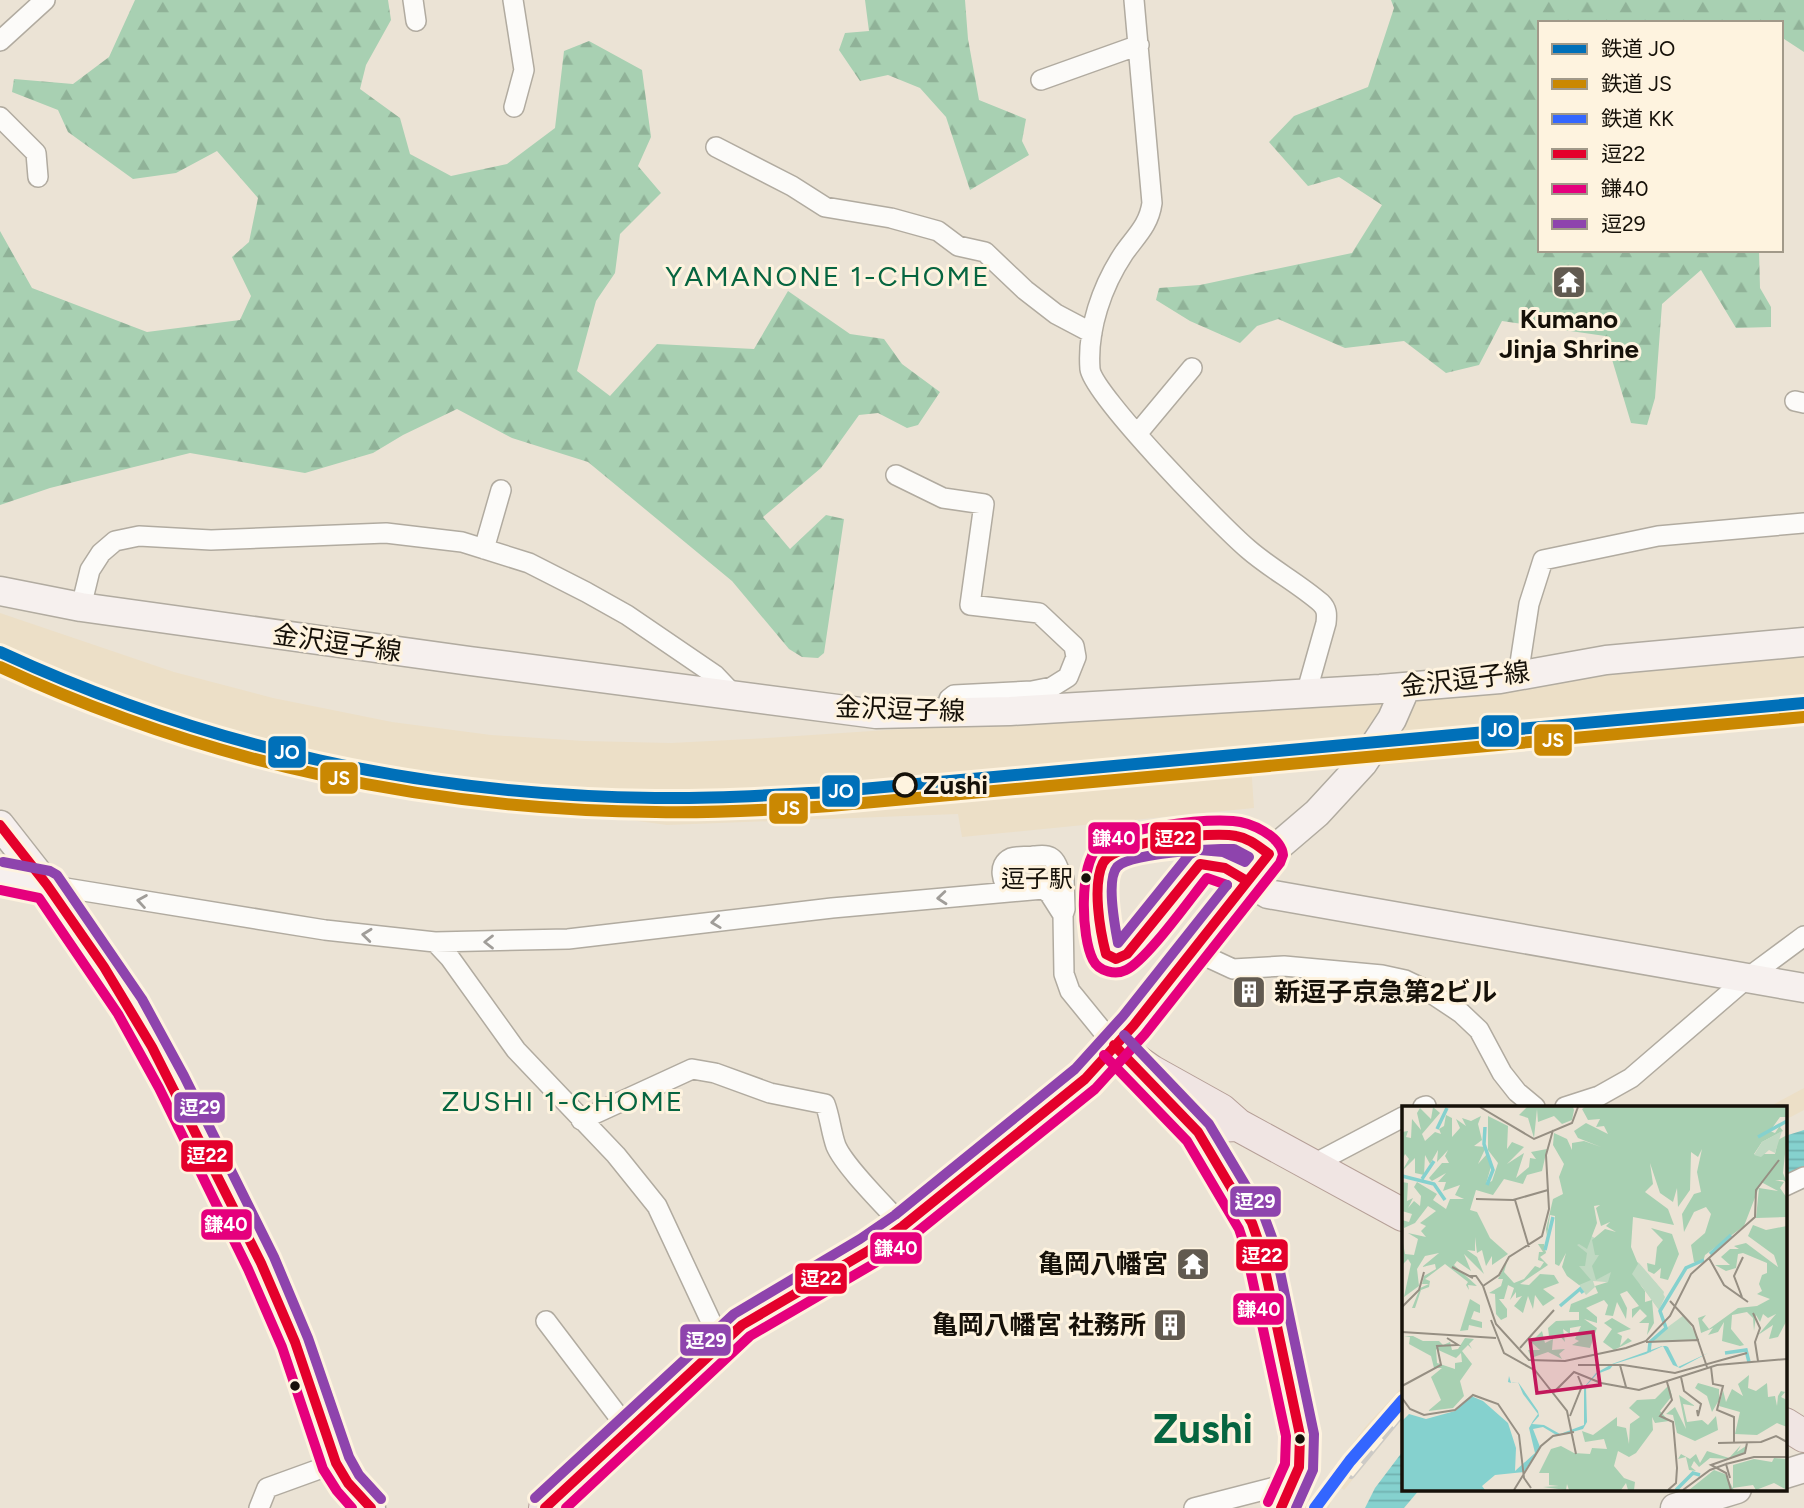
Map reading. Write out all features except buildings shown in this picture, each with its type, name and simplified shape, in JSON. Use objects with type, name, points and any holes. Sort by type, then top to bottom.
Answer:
[{"type":"main road","name":"金沢逗子線","points":[[0,591],[81,607],[470,662],[876,714],[1010,711],[1406,687],[1518,676],[1606,660],[1804,642]]},
{"type":"main road","points":[[545,1508],[742,1325],[868,1251],[903,1226],[1085,1079],[1134,1025],[1269,855],[1317,813],[1363,763],[1392,719],[1406,687]]},
{"type":"main road","points":[[0,825],[47,885],[130,1007],[177,1094],[261,1263],[295,1342],[335,1463],[348,1483],[371,1508]]},
{"type":"main road","points":[[0,876],[47,885]]},
{"type":"main road","points":[[1247,881],[1268,894],[1804,988]]},
{"type":"main road","points":[[1114,1045],[1151,1071],[1221,1110],[1238,1125],[1402,1214]]},
{"type":"main road","points":[[1114,1045],[1198,1132],[1252,1223],[1260,1246],[1300,1435],[1299,1467],[1281,1508]]},
{"type":"main road","points":[[1198,1132],[1214,1126],[1238,1125]]},
{"type":"main road","points":[[1786,1425],[1804,1436]]},
{"type":"main road","points":[[1786,1474],[1804,1468]]},
{"type":"main road","points":[[1675,1508],[1734,1490]]},
{"type":"street","points":[[0,41],[46,0]]},
{"type":"street","points":[[413,0],[416,21]]},
{"type":"street","points":[[513,0],[524,70],[514,107]]},
{"type":"street","points":[[1134,0],[1152,203],[1150,216],[1114,268],[1102,297],[1092,333],[1091,373],[1098,388],[1137,433],[1233,536],[1283,577],[1322,604],[1327,612],[1326,622],[1306,694]]},
{"type":"street","points":[[1041,80],[1139,45]]},
{"type":"street","points":[[0,117],[36,153],[38,177]]},
{"type":"street","points":[[716,147],[792,186],[825,207],[891,218],[938,231],[958,246],[985,252],[1025,290],[1056,314],[1092,333]]},
{"type":"street","points":[[1137,433],[1192,368]]},
{"type":"street","points":[[896,475],[943,498],[984,504],[970,605],[1039,613],[1074,646],[1076,657],[1068,677],[1052,687],[1032,691],[954,695],[948,699],[948,712]]},
{"type":"street","points":[[484,549],[501,490]]},
{"type":"street","points":[[1518,676],[1529,604],[1543,560],[1658,536],[1804,523]]},
{"type":"street","points":[[81,607],[90,570],[101,553],[115,541],[139,536],[211,540],[386,533],[462,542],[540,568],[627,615],[715,675],[734,695]]},
{"type":"street","points":[[47,885],[325,930],[435,942],[568,939],[832,908],[1010,892],[1042,889],[1054,881],[1058,872],[1057,864],[1052,858],[1045,856],[1012,858],[1004,864],[1002,873],[1003,884],[1010,892]]},
{"type":"street","points":[[1058,872],[1065,879],[1064,974],[1070,991],[1114,1045]]},
{"type":"street","points":[[1042,889],[1049,893],[1063,915]]},
{"type":"street","points":[[1569,1106],[1599,1096],[1630,1078],[1746,979],[1804,936]]},
{"type":"street","points":[[435,942],[450,958],[516,1050],[616,1155],[657,1206],[721,1343]]},
{"type":"street","points":[[1192,950],[1233,969],[1284,966],[1382,975],[1405,980],[1428,991],[1461,1013],[1479,1030],[1502,1073],[1517,1092],[1534,1106]]},
{"type":"street","points":[[581,1121],[692,1069],[715,1073],[770,1093],[825,1104],[836,1147],[903,1226]]},
{"type":"street","points":[[1312,1165],[1402,1118]]},
{"type":"street","points":[[1786,1185],[1804,1177]]},
{"type":"street","points":[[546,1321],[628,1429]]},
{"type":"street","points":[[259,1508],[267,1488],[335,1463]]},
{"type":"street","points":[[1194,1508],[1294,1482]]},
{"type":"shaded area","points":[[0,613],[174,672],[273,698],[392,722],[491,735],[584,741],[671,743],[767,738],[1382,697],[1379,720],[1355,756],[1251,764],[1254,808],[962,837],[958,814],[667,825],[410,790],[265,757],[188,734],[0,659]]},
{"type":"shaded area","points":[[1804,650],[1804,724],[1730,728],[1375,766],[1419,694]]},
{"type":"shaded area","points":[[1804,1088],[1804,1110],[1786,1119],[1786,1106],[1771,1106]]},
{"type":"shaded area","points":[[1402,1387],[1402,1419],[1344,1490],[1336,1484],[1329,1508],[1304,1508],[1366,1426]]},
{"type":"green space","points":[[135,0],[388,0],[391,20],[366,65],[360,89],[400,118],[410,154],[451,176],[507,164],[555,128],[564,51],[589,41],[642,70],[651,137],[638,166],[661,193],[620,234],[615,273],[596,301],[577,371],[610,396],[657,344],[754,349],[788,291],[850,334],[884,339],[902,364],[940,392],[918,425],[907,428],[878,413],[859,415],[821,468],[763,517],[790,549],[826,515],[844,519],[824,653],[818,658],[802,657],[789,649],[732,581],[588,462],[512,438],[457,409],[373,453],[305,473],[190,453],[50,488],[0,505],[0,231],[32,288],[147,332],[240,320],[251,296],[232,257],[249,242],[258,198],[217,151],[176,173],[133,179],[68,132],[58,110],[12,92],[14,79],[73,84],[109,57]]},
{"type":"green space","points":[[865,0],[965,0],[968,39],[979,100],[1026,119],[1022,141],[1029,155],[970,190],[946,117],[920,88],[888,75],[860,81],[839,50],[845,33],[869,31]]},
{"type":"green space","points":[[1391,0],[1804,0],[1804,52],[1783,38],[1783,21],[1538,21],[1538,252],[1759,252],[1760,288],[1771,307],[1771,327],[1736,328],[1701,270],[1662,304],[1655,398],[1647,425],[1631,423],[1605,336],[1502,321],[1479,365],[1446,373],[1404,341],[1345,348],[1278,319],[1257,326],[1240,343],[1190,321],[1156,300],[1159,288],[1200,285],[1352,253],[1382,205],[1339,177],[1308,186],[1269,142],[1294,116],[1368,87],[1394,8]]},
{"type":"water","points":[[1804,1130],[1804,1166],[1786,1175],[1786,1136]]},
{"type":"water","points":[[1402,1452],[1402,1490],[1419,1490],[1404,1508],[1365,1508],[1375,1488]]},
{"type":"railway","points":[[1351,1475],[1402,1413]]},
{"type":"rail line","name":"JO","points":[[0,652],[79,686],[158,715],[238,740],[319,760],[484,788],[655,798],[829,792],[1804,703]]},
{"type":"rail line","name":"JS","points":[[0,667],[78,701],[157,730],[238,755],[320,775],[403,791],[487,802],[656,812],[830,806],[1804,717]]},
{"type":"rail line","name":"KK","points":[[1315,1508],[1350,1461],[1402,1401]]},
{"type":"transit line","name":"鎌40","points":[[566,1508],[750,1336],[875,1263],[1095,1089],[1145,1034],[1280,863],[1283,855],[1277,842],[1264,831],[1233,821],[1202,821],[1142,829],[1108,840],[1098,847],[1088,869],[1084,919],[1093,960],[1108,971],[1126,970],[1145,955],[1207,878],[1227,885]]},
{"type":"transit line","name":"逗22","points":[[0,825],[47,885],[104,967],[152,1047],[261,1263],[295,1342],[336,1463],[348,1483],[371,1508]]},
{"type":"transit line","name":"逗22","points":[[545,1508],[742,1325],[868,1251],[903,1226],[1085,1079],[1134,1025],[1269,854],[1254,843],[1236,836],[1207,835],[1144,843],[1111,855],[1103,863],[1100,872],[1098,908],[1106,954],[1116,959],[1127,954],[1200,864],[1225,868],[1247,881]]},
{"type":"transit line","name":"逗29","points":[[1221,849],[1234,849],[1249,857],[1245,862],[1223,852],[1200,850],[1221,849]]},
{"type":"transit line","name":"逗29","points":[[1197,850],[1189,855],[1118,943],[1112,893],[1117,867],[1143,857],[1197,850]]},
{"type":"transit line","name":"逗29","points":[[3,862],[50,871],[57,875],[142,999],[184,1076],[274,1257],[308,1338],[349,1457],[359,1475],[381,1499]]},
{"type":"transit line","name":"逗29","points":[[535,1498],[734,1314],[860,1239],[895,1215],[1075,1069],[1123,1016],[1227,885]]},
{"type":"transit line","name":"鎌40","points":[[0,890],[39,898],[118,1014],[159,1088],[248,1269],[282,1347],[323,1469],[352,1508]]},
{"type":"transit line","name":"逗29","points":[[1124,1035],[1209,1124],[1264,1216],[1274,1243],[1314,1434],[1313,1470],[1296,1508]]},
{"type":"transit line","name":"逗22","points":[[1114,1045],[1198,1132],[1252,1223],[1260,1246],[1300,1435],[1299,1467],[1281,1508]]},
{"type":"transit line","name":"鎌40","points":[[1104,1055],[1187,1141],[1239,1229],[1246,1250],[1286,1436],[1285,1464],[1268,1502]]},
{"type":"place","name":"Kumano Jinja Shrine","points":[[1569,282]]},
{"type":"place","name":"Zushi","points":[[905,785]]},
{"type":"place","name":"逗子駅","points":[[1086,878]]},
{"type":"place","name":"新逗子京急第2ビル","points":[[1249,992]]},
{"type":"place","name":"亀岡八幡宮","points":[[1193,1264]]},
{"type":"place","name":"亀岡八幡宮 社務所","points":[[1170,1325]]},
{"type":"district","name":"YAMANONE 1-CHOME","points":[[828,276]]},
{"type":"district","name":"ZUSHI 1-CHOME","points":[[563,1101]]},
{"type":"district","name":"Zushi","points":[[1203,1429]]}]
